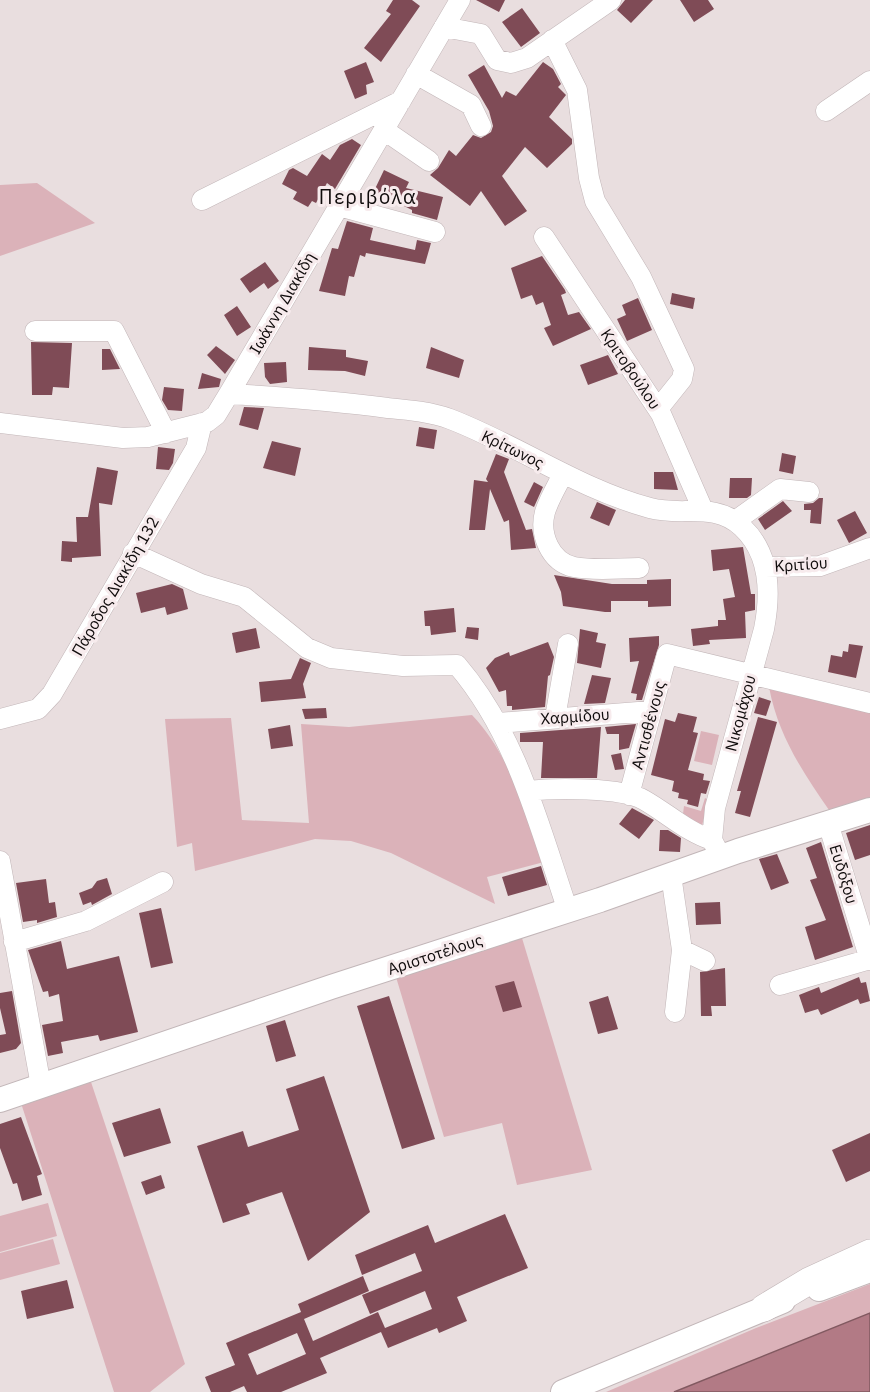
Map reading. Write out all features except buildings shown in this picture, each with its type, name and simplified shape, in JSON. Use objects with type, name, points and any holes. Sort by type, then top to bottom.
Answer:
[{"type":"highway","points":[[764,1308],[810,1281],[870,1253]]},
{"type":"main road","name":"Αριστοτέλους","points":[[0,1100],[671,875],[717,849],[828,823],[870,810]]},
{"type":"main road","points":[[563,1392],[764,1308],[870,1270]]},
{"type":"street","name":"Ιωάννη Διακίδη","points":[[0,423],[123,438],[166,433],[202,423],[216,415],[460,0]]},
{"type":"street","points":[[444,27],[482,34],[492,54],[500,62],[516,62],[527,58],[611,0]]},
{"type":"street","points":[[552,40],[577,90],[591,189],[595,201],[641,277],[684,369],[682,379],[658,409]]},
{"type":"street","points":[[416,74],[471,105],[481,126]]},
{"type":"street","points":[[826,111],[870,81]]},
{"type":"street","points":[[202,200],[401,101]]},
{"type":"street","points":[[384,130],[429,161]]},
{"type":"street","points":[[339,206],[435,232]]},
{"type":"street","name":"Κριτοβούλου","points":[[544,237],[658,409],[703,510]]},
{"type":"street","points":[[35,331],[114,331],[166,433]]},
{"type":"street","name":"Κρίτωνος","points":[[229,394],[353,403],[436,415],[463,424],[563,474],[652,509],[703,510],[735,521]]},
{"type":"street","name":"Πάροδος Διακίδη 132","points":[[0,719],[33,711],[46,703],[196,448],[202,423]]},
{"type":"street","points":[[563,474],[547,506],[543,520],[545,536],[554,556],[574,567],[639,568]]},
{"type":"street","points":[[765,567],[752,539],[735,521],[780,489],[809,492]]},
{"type":"street","name":"Κριτίου","points":[[765,567],[825,565],[870,548]]},
{"type":"street","points":[[133,553],[201,584],[244,597],[297,640],[325,656],[367,664],[458,665],[498,723],[528,790],[568,911]]},
{"type":"street","name":"Νικομάχου","points":[[717,849],[719,790],[767,613],[765,567]]},
{"type":"street","points":[[555,718],[568,644]]},
{"type":"street","name":"Αντισθένους","points":[[629,795],[667,654],[751,674]]},
{"type":"street","points":[[751,674],[870,703]]},
{"type":"street","name":"Χαρμίδου","points":[[498,723],[651,711]]},
{"type":"street","points":[[528,790],[557,789],[641,798],[717,849]]},
{"type":"street","name":"Ευδόξου","points":[[828,823],[870,959]]},
{"type":"street","points":[[0,861],[41,1086]]},
{"type":"street","points":[[671,875],[682,950],[675,1012]]},
{"type":"street","points":[[14,942],[86,921],[163,882]]},
{"type":"street","points":[[682,950],[705,961]]},
{"type":"street","points":[[780,985],[870,959]]},
{"type":"shaded area","points":[[37,183],[95,223],[0,256],[0,185]]},
{"type":"shaded area","points":[[769,687],[870,713],[870,798],[829,810],[792,752],[778,721]]},
{"type":"shaded area","points":[[472,715],[497,748],[516,784],[544,862],[487,877],[495,904],[391,853],[351,841],[315,839],[195,871],[192,843],[177,847],[165,719],[231,718],[242,820],[309,823],[301,724],[349,727]]},
{"type":"shaded area","points":[[701,731],[719,735],[712,765],[694,761]]},
{"type":"shaded area","points":[[705,798],[708,800],[702,826],[683,814],[684,806],[701,811]]},
{"type":"shaded area","points":[[522,938],[592,1170],[517,1185],[502,1123],[444,1137],[396,977]]},
{"type":"shaded area","points":[[90,1079],[185,1364],[150,1392],[114,1392],[21,1103]]},
{"type":"shaded area","points":[[48,1203],[57,1236],[0,1252],[0,1216]]},
{"type":"shaded area","points":[[53,1239],[60,1264],[0,1280],[0,1253]]},
{"type":"shaded area","points":[[870,1284],[870,1313],[674,1392],[606,1392],[756,1328]]},
{"type":"shaded area","points":[[870,1313],[870,1392],[674,1392]]},
{"type":"district","name":"Περιβόλα","points":[[368,197]]}]
